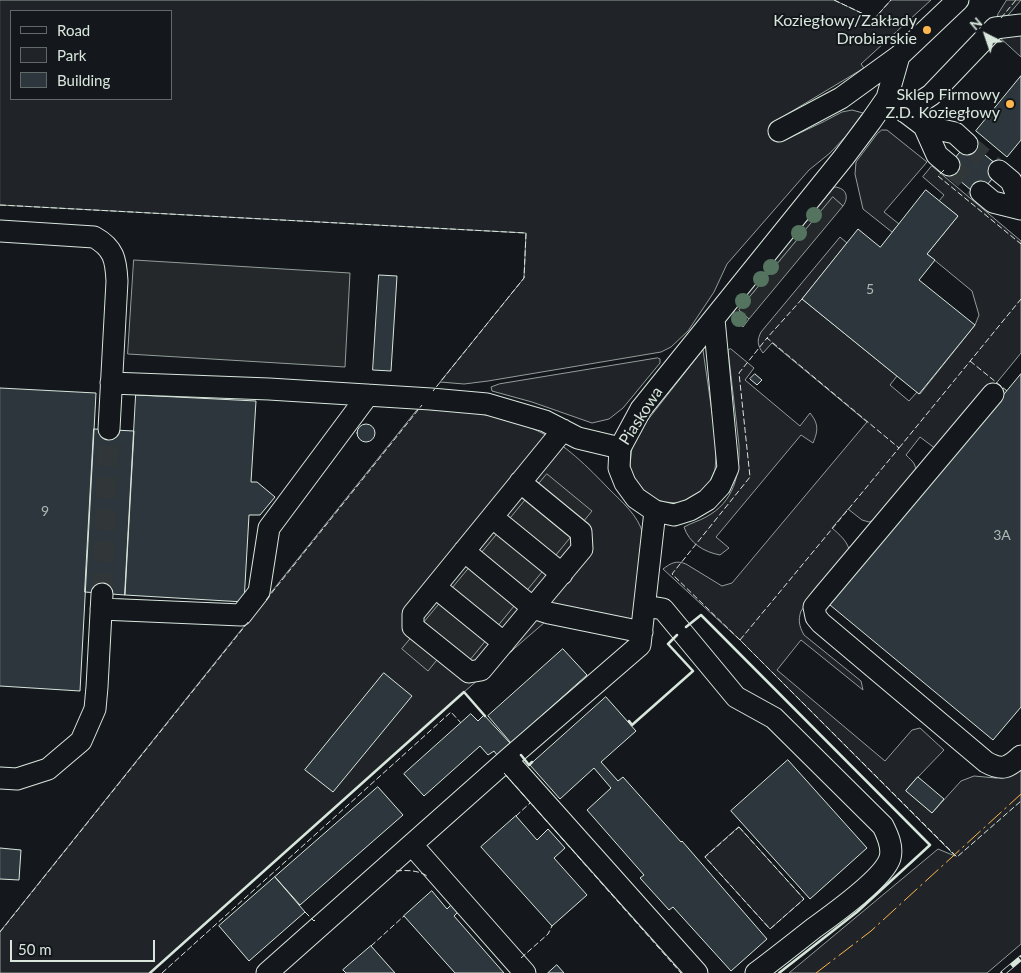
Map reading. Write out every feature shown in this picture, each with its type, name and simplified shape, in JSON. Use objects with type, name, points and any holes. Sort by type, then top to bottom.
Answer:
[{"type":"street","points":[[779,132],[841,98],[899,56],[958,0]]},
{"type":"street","points":[[905,112],[931,95],[995,28],[1021,25]]},
{"type":"street","name":"Piaskowa","points":[[655,511],[636,498],[625,483],[619,468],[620,448],[642,409],[871,121],[887,98],[899,56]]},
{"type":"street","points":[[887,98],[924,126],[955,133],[967,144]]},
{"type":"street","points":[[924,126],[937,155],[949,165]]},
{"type":"street","points":[[999,171],[1011,180],[1021,204]]},
{"type":"street","points":[[981,192],[993,202],[1021,209]]},
{"type":"street","points":[[0,231],[94,237],[103,242],[112,253],[116,266],[117,281],[109,430]]},
{"type":"street","points":[[267,973],[640,645],[655,511],[674,515],[690,510],[707,500],[720,486],[728,468],[714,319]]},
{"type":"street","points":[[112,383],[269,389],[487,404],[545,421],[578,438],[620,448]]},
{"type":"street","points":[[993,394],[814,608],[816,616],[821,623],[986,762],[996,767],[1007,766],[1021,756]]},
{"type":"street","points":[[0,778],[17,779],[48,769],[81,741],[95,710],[98,687],[101,602],[241,615],[259,592],[269,528],[368,395]]},
{"type":"street","points":[[520,482],[581,532],[582,549],[481,670],[469,672],[414,627],[413,614],[520,482],[563,430]]},
{"type":"street","points":[[492,517],[562,574]]},
{"type":"street","points":[[464,551],[534,608],[549,613],[642,632]]},
{"type":"street","points":[[435,587],[504,643]]},
{"type":"street","points":[[645,606],[663,609],[736,697],[774,718],[882,826],[889,838],[890,858],[878,876],[848,902],[756,973]]},
{"type":"street","points":[[507,760],[697,973]]},
{"type":"street","points":[[412,845],[525,973]]},
{"type":"green space","points":[[0,0],[834,0],[874,19],[891,0],[931,0],[861,64],[864,68],[774,122],[785,140],[842,112],[852,110],[863,113],[847,135],[830,153],[809,170],[727,264],[714,292],[688,331],[671,347],[661,352],[488,381],[464,384],[440,382],[524,278],[526,233],[0,205]]},
{"type":"green space","points":[[1007,0],[1021,0],[1004,20],[996,23],[998,14]]},
{"type":"green space","points":[[1021,34],[1021,57],[998,36]]},
{"type":"green space","points":[[882,130],[887,130],[927,162],[884,212],[899,224],[892,232],[863,209],[855,174],[856,162]]},
{"type":"green space","points":[[932,166],[1021,241],[1021,353],[940,452],[920,437],[906,455],[915,465],[916,474],[877,519],[869,522],[862,520],[848,509],[832,528],[840,535],[849,549],[801,611],[799,617],[801,629],[804,635],[861,681],[863,690],[801,640],[777,670],[885,761],[912,730],[920,728],[944,750],[906,790],[932,813],[961,781],[974,776],[996,778],[1007,775],[1021,766],[1021,944],[987,973],[789,973],[938,849],[955,856],[740,640],[663,569],[679,562],[686,564],[722,586],[732,583],[867,422],[772,343],[763,353],[758,342],[761,332],[840,237],[847,243],[802,299],[897,376],[890,385],[909,401],[917,392],[920,394],[975,325],[979,315],[972,291],[927,254],[958,216],[939,201],[944,195],[923,177]]},
{"type":"green space","points":[[835,187],[842,189],[846,194],[843,206],[833,198],[739,310],[749,319],[743,327],[733,316],[736,307]]},
{"type":"green space","points":[[731,349],[754,368],[745,380],[800,426],[810,413],[815,421],[817,431],[813,443],[801,435],[716,537],[729,548],[720,555],[708,552],[698,546],[689,538],[684,527],[706,517],[723,504],[729,496],[736,477],[739,445],[728,350]]},
{"type":"green space","points":[[703,350],[716,440],[715,470],[708,486],[693,498],[678,503],[664,502],[642,491],[631,472],[632,447],[640,430]]},
{"type":"green space","points":[[658,358],[660,363],[623,408],[609,419],[592,423],[532,402],[492,391],[491,387],[499,384]]},
{"type":"green space","points":[[418,409],[480,414],[510,420],[538,431],[558,442],[576,457],[624,504],[641,527],[643,534],[632,632],[552,616],[464,692],[150,973],[0,973],[0,932]]},
{"type":"green space","points":[[739,827],[804,899],[770,929],[705,857]]},
{"type":"shaded area","points":[[833,197],[843,206],[749,319],[739,310]]},
{"type":"shaded area","points":[[134,260],[350,273],[345,367],[128,354]]},
{"type":"shaded area","points":[[547,474],[592,511],[469,661],[449,645],[428,671],[402,649]]},
{"type":"building","name":"Sklep Firmowy Z.D. Koziegłowy","points":[[1021,76],[1021,140],[1007,157],[976,131]]},
{"type":"building","points":[[969,142],[1001,168],[978,196],[946,169]]},
{"type":"building","points":[[926,190],[958,216],[927,254],[935,260],[919,280],[975,325],[919,394],[802,299],[858,229],[880,247]]},
{"type":"building","points":[[379,275],[397,276],[391,371],[373,370]]},
{"type":"building","points":[[755,374],[762,380],[757,385],[750,379]]},
{"type":"building","points":[[1021,374],[1021,707],[993,740],[830,605]]},
{"type":"building","points":[[0,388],[96,393],[80,691],[0,686]]},
{"type":"building","points":[[136,395],[256,401],[251,482],[257,482],[275,497],[260,515],[249,515],[244,602],[125,595]]},
{"type":"building","points":[[362,424],[370,424],[375,429],[373,440],[362,442],[357,437],[357,429]]},
{"type":"building","points":[[94,429],[134,431],[125,595],[85,592]]},
{"type":"building","points":[[563,649],[587,675],[511,743],[488,716]]},
{"type":"building","points":[[384,673],[412,696],[333,792],[305,770]]},
{"type":"building","points":[[606,697],[636,731],[601,762],[618,781],[623,777],[682,841],[767,939],[731,971],[673,907],[669,910],[640,878],[644,875],[587,810],[611,788],[594,768],[560,799],[530,765]]},
{"type":"building","points":[[471,714],[478,721],[484,715],[510,743],[497,755],[494,751],[488,755],[480,746],[424,796],[404,774]]},
{"type":"building","points":[[788,760],[867,848],[810,899],[731,811]]},
{"type":"building","points":[[918,777],[944,799],[932,813],[906,791]]},
{"type":"building","points":[[378,787],[403,815],[300,905],[275,877]]},
{"type":"building","points":[[516,816],[537,840],[548,829],[565,848],[554,858],[587,895],[552,926],[481,847]]},
{"type":"building","points":[[0,848],[21,850],[19,880],[0,879]]},
{"type":"building","points":[[275,877],[305,912],[249,961],[219,926]]},
{"type":"building","points":[[432,891],[447,909],[453,903],[459,911],[454,916],[504,973],[455,973],[404,916]]},
{"type":"building","points":[[371,946],[395,973],[346,973],[343,970]]},
{"type":"building","points":[[557,965],[564,973],[548,973]]},
{"type":"tunnel","points":[[967,144],[999,171]]},
{"type":"tunnel","points":[[949,165],[981,192]]},
{"type":"tunnel","points":[[102,594],[109,429]]},
{"type":"railway","points":[[1003,973],[1021,958]]},
{"type":"fence","points":[[834,0],[874,19],[891,0]]},
{"type":"fence","points":[[1001,18],[1016,0]]},
{"type":"fence","points":[[944,170],[938,176],[1021,244]]},
{"type":"fence","points":[[0,205],[526,233],[524,278],[433,391]]},
{"type":"fence","points":[[802,299],[767,338],[899,448],[740,640],[957,857],[1021,801]]},
{"type":"fence","points":[[899,448],[1021,299]]},
{"type":"fence","points":[[740,640],[672,574],[750,477],[739,373],[767,338]]},
{"type":"fence","points":[[970,361],[1007,391]]},
{"type":"fence","points":[[266,600],[422,405]]},
{"type":"fence","points":[[0,932],[249,621]]},
{"type":"fence","points":[[162,973],[451,712],[461,723]]},
{"type":"fence","points":[[504,773],[681,973]]},
{"type":"fence","points":[[516,816],[530,803]]},
{"type":"fence","points":[[739,827],[804,899],[770,929],[705,857],[739,827]]},
{"type":"fence","points":[[396,871],[416,872],[427,876]]},
{"type":"fence","points":[[305,912],[315,920]]},
{"type":"fence","points":[[371,946],[404,916]]},
{"type":"fence","points":[[521,958],[548,934],[552,926]]},
{"type":"wall","points":[[686,627],[701,615],[930,845],[857,912],[779,973]]},
{"type":"wall","points":[[629,721],[632,725],[693,671],[668,644],[677,635]]},
{"type":"wall","points":[[150,973],[464,692],[485,716]]},
{"type":"wall","points":[[521,755],[529,765],[532,762]]},
{"type":"power","points":[[816,973],[871,931],[1021,794]]},
{"type":"place","name":"Koziegłowy/Zakłady Drobiarskie","points":[[927,30]]},
{"type":"place","name":"Sklep Firmowy Z.D. Koziegłowy","points":[[1010,104]]}]
